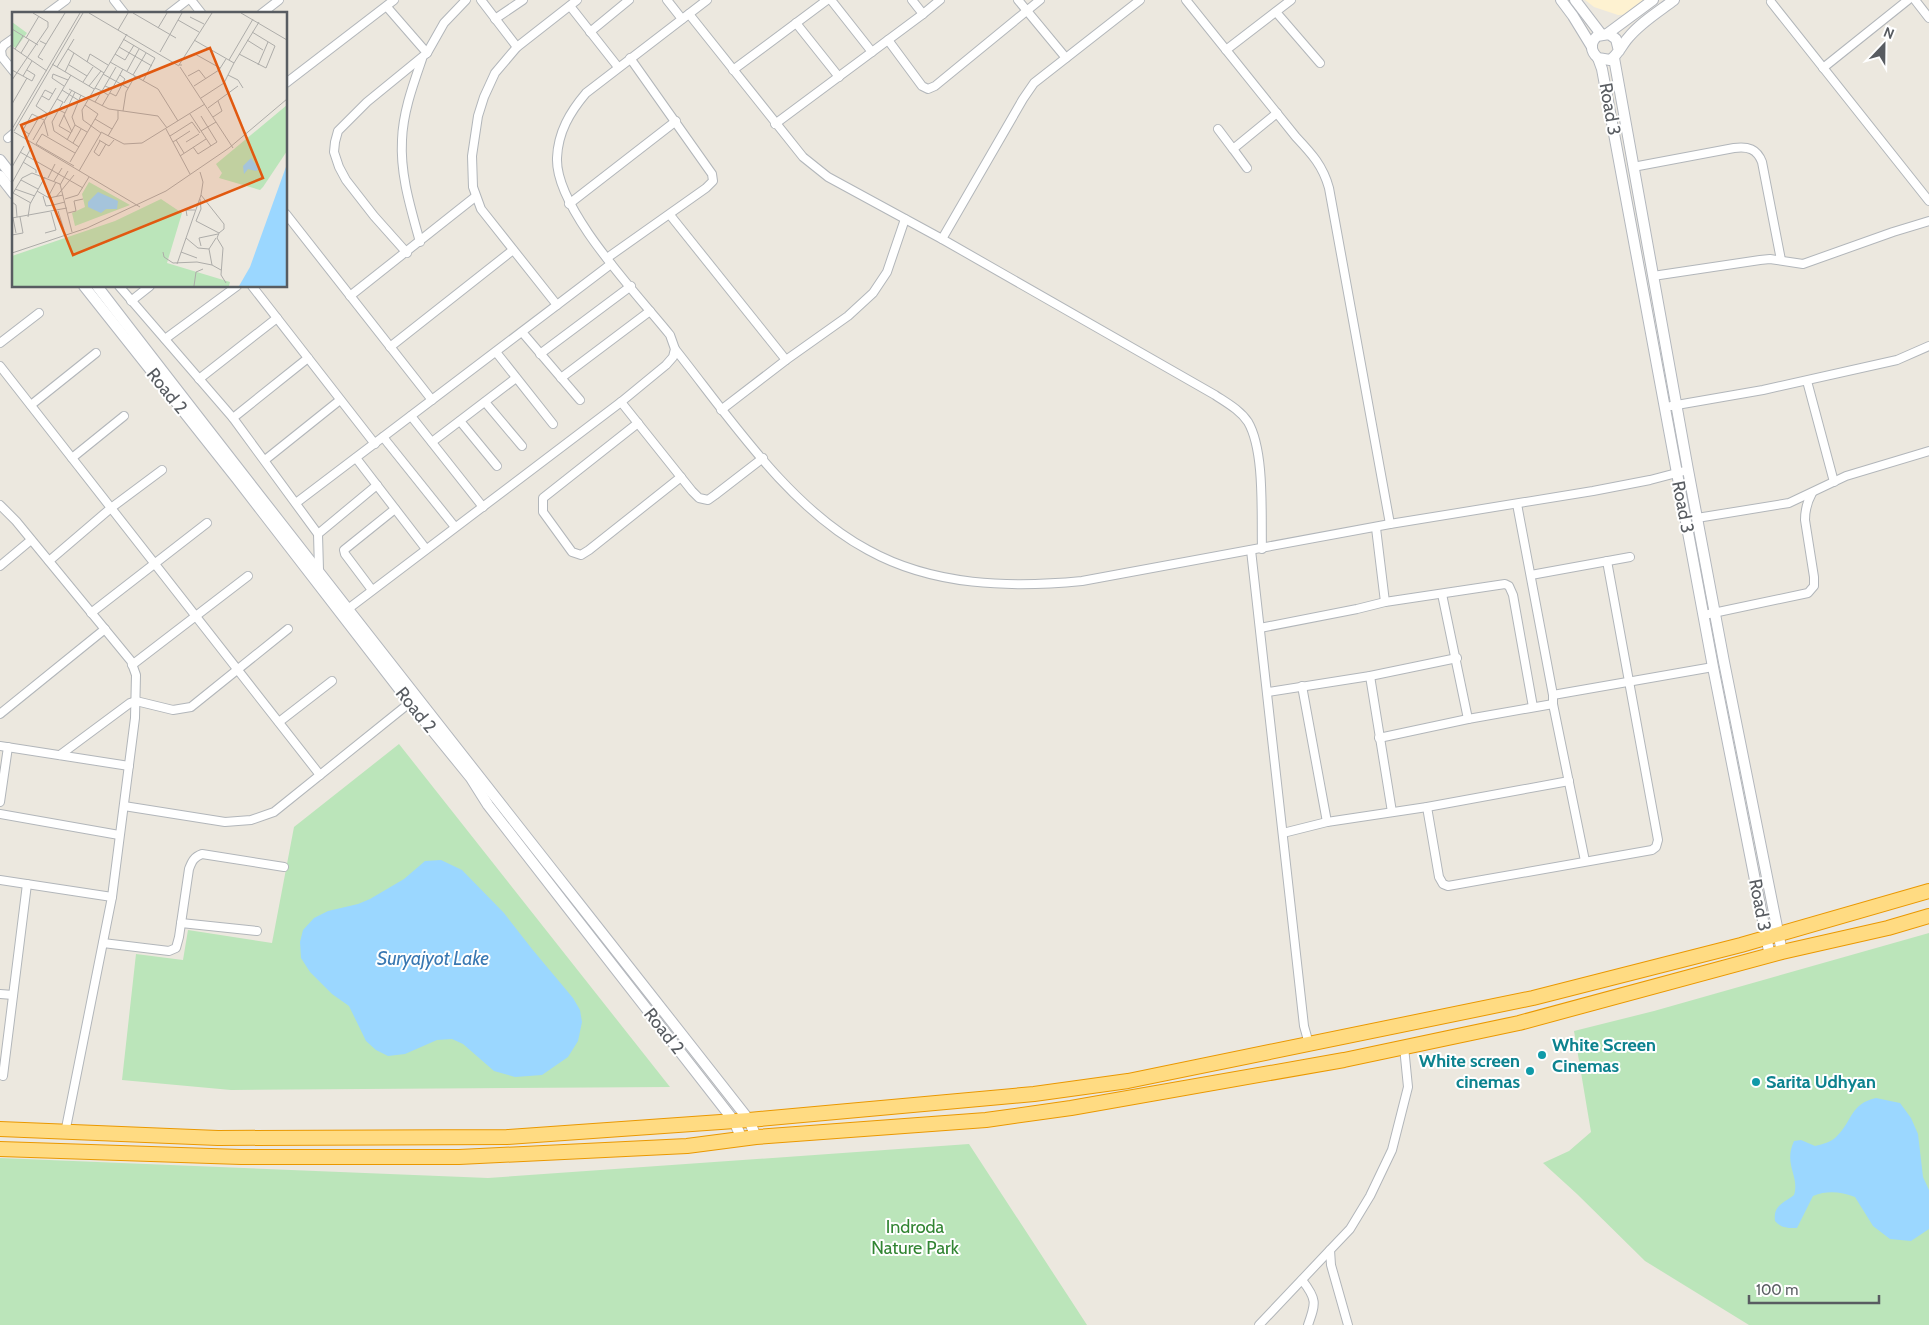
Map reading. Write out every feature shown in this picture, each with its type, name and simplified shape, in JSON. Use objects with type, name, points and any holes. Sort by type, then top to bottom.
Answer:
[{"type":"highway","points":[[0,1129],[218,1138],[507,1136],[749,1120],[1043,1093],[1128,1081],[1533,998],[1772,936],[1929,891]]},
{"type":"highway","points":[[0,1149],[241,1157],[459,1157],[687,1146],[749,1138],[986,1120],[1071,1108],[1344,1060],[1519,1023],[1776,954],[1888,928],[1929,916]]},
{"type":"highway","points":[[1416,1022],[1420,1044]]},
{"type":"street","points":[[50,12],[66,0]]},
{"type":"street","points":[[114,0],[123,12]]},
{"type":"street","points":[[172,12],[187,0]]},
{"type":"street","points":[[191,0],[200,12]]},
{"type":"street","points":[[288,81],[394,0]]},
{"type":"street","points":[[420,242],[404,176],[402,140],[407,105],[424,56],[444,23],[466,0]]},
{"type":"street","points":[[480,0],[517,46]]},
{"type":"street","points":[[496,19],[523,0]]},
{"type":"street","points":[[557,305],[480,210],[473,187],[472,156],[478,116],[494,72],[517,46],[577,0]]},
{"type":"street","points":[[590,32],[629,0]]},
{"type":"street","points":[[667,0],[686,16],[733,70],[803,157],[828,177],[942,239],[1235,408],[1248,422],[1256,447],[1261,493],[1262,549]]},
{"type":"street","points":[[707,0],[618,67],[586,93],[573,108],[564,124],[557,159],[560,179],[570,204],[609,261],[670,335],[675,349],[721,410],[812,510],[838,532],[867,550],[892,562],[921,572],[995,584],[1016,585],[1082,581],[1390,524],[1650,480],[1688,470]]},
{"type":"street","points":[[733,70],[827,0]]},
{"type":"street","points":[[831,0],[872,52]]},
{"type":"street","points":[[912,0],[923,14]]},
{"type":"street","points":[[776,124],[940,0]]},
{"type":"street","points":[[1018,0],[1066,58]]},
{"type":"street","points":[[888,40],[922,86],[928,89],[935,86],[1040,0]]},
{"type":"street","points":[[942,239],[1034,83],[1140,0]]},
{"type":"street","points":[[1186,0],[1313,155],[1324,172],[1329,188],[1390,524]]},
{"type":"street","points":[[1226,50],[1291,0]]},
{"type":"street","points":[[1561,0],[1592,47]]},
{"type":"street","points":[[1575,0],[1604,34],[1616,39],[1616,54]]},
{"type":"street","points":[[1653,0],[1594,39],[1592,52],[1598,58],[1606,61],[1616,54],[1636,30],[1674,0]]},
{"type":"street","points":[[1823,68],[1908,0]]},
{"type":"street","points":[[1915,0],[1929,18]]},
{"type":"street","points":[[263,12],[276,1]]},
{"type":"street","points":[[1771,2],[1929,201]]},
{"type":"street","points":[[570,6],[618,67]]},
{"type":"street","points":[[387,7],[424,56]]},
{"type":"street","points":[[1276,12],[1320,63]]},
{"type":"street","points":[[796,23],[839,77]]},
{"type":"street","points":[[12,39],[0,50],[12,69]]},
{"type":"street","name":"Road 3","points":[[1616,54],[1633,167],[1715,612],[1772,936]]},
{"type":"street","points":[[407,253],[374,216],[346,180],[334,152],[338,131],[367,102],[424,56]]},
{"type":"street","points":[[296,503],[496,352],[557,305],[609,261],[711,184],[713,176],[630,58]]},
{"type":"street","name":"Road 3","points":[[1598,58],[1602,69],[1713,667],[1776,954]]},
{"type":"street","points":[[1233,149],[1277,113]]},
{"type":"street","points":[[570,204],[676,121]]},
{"type":"street","points":[[1218,129],[1247,168]]},
{"type":"street","points":[[1633,167],[1734,148],[1753,149],[1759,154],[1762,162],[1781,260]]},
{"type":"street","points":[[0,160],[12,175]]},
{"type":"street","points":[[0,176],[12,191]]},
{"type":"street","points":[[350,296],[407,253],[475,197]]},
{"type":"street","points":[[670,215],[786,360]]},
{"type":"street","points":[[288,217],[432,400]]},
{"type":"street","points":[[721,410],[786,360],[848,316],[873,293],[887,272],[905,219]]},
{"type":"street","points":[[1653,276],[1760,260],[1781,260],[1803,264],[1929,221]]},
{"type":"street","points":[[390,347],[514,250]]},
{"type":"street","points":[[540,354],[631,286]]},
{"type":"street","name":"Road 2","points":[[86,288],[345,611],[471,778],[488,805],[749,1138]]},
{"type":"street","name":"Road 2","points":[[99,288],[319,570],[345,611]]},
{"type":"street","points":[[121,288],[233,418],[318,534],[319,570]]},
{"type":"street","points":[[132,301],[148,288]]},
{"type":"street","points":[[165,339],[234,288]]},
{"type":"street","points":[[254,288],[374,444]]},
{"type":"street","points":[[562,378],[650,310]]},
{"type":"street","points":[[0,342],[39,312]]},
{"type":"street","points":[[199,379],[276,318]]},
{"type":"street","points":[[522,332],[580,400]]},
{"type":"street","points":[[1665,406],[1763,390],[1897,360],[1922,351],[1929,346]]},
{"type":"street","points":[[345,611],[621,402],[666,365],[673,357],[675,349]]},
{"type":"street","points":[[496,352],[553,424]]},
{"type":"street","points":[[31,405],[96,353]]},
{"type":"street","points":[[233,418],[308,358]]},
{"type":"street","points":[[0,366],[320,775]]},
{"type":"street","points":[[432,442],[516,378]]},
{"type":"street","points":[[1807,380],[1834,482]]},
{"type":"street","points":[[265,460],[340,400]]},
{"type":"street","points":[[485,402],[522,446]]},
{"type":"street","points":[[621,402],[699,498],[708,500],[763,458]]},
{"type":"street","points":[[72,458],[124,416]]},
{"type":"street","points":[[411,416],[482,507]]},
{"type":"street","points":[[460,421],[498,466]]},
{"type":"street","points":[[638,423],[543,498],[542,512],[572,552],[581,555],[589,550],[681,477]]},
{"type":"street","points":[[383,437],[455,527]]},
{"type":"street","points":[[1697,518],[1789,503],[1856,472],[1929,451]]},
{"type":"street","points":[[356,458],[426,549]]},
{"type":"street","points":[[49,561],[111,508],[162,470]]},
{"type":"street","points":[[318,534],[377,486]]},
{"type":"street","points":[[1704,615],[1808,593],[1814,586],[1814,577],[1805,511],[1806,503],[1812,493]]},
{"type":"street","points":[[1517,504],[1532,575],[1568,781],[1585,861]]},
{"type":"street","points":[[0,505],[49,561],[131,661],[136,675],[136,701],[129,766],[112,897],[65,1133]]},
{"type":"street","points":[[372,590],[344,550],[395,509]]},
{"type":"street","points":[[91,612],[207,523]]},
{"type":"street","points":[[1376,528],[1385,602]]},
{"type":"street","points":[[0,566],[31,540]]},
{"type":"street","points":[[1251,550],[1304,1026],[1309,1044]]},
{"type":"street","points":[[1532,575],[1630,557]]},
{"type":"street","points":[[1427,807],[1439,878],[1443,884],[1448,886],[1652,850],[1658,844],[1607,560]]},
{"type":"street","points":[[132,665],[248,576]]},
{"type":"street","points":[[1260,628],[1385,602],[1499,585],[1509,586],[1513,595],[1533,707]]},
{"type":"street","points":[[1442,594],[1468,719]]},
{"type":"street","points":[[0,714],[105,629]]},
{"type":"street","points":[[60,755],[130,703],[136,701],[173,710],[183,710],[191,707],[288,629]]},
{"type":"street","points":[[1268,692],[1370,676],[1456,658]]},
{"type":"street","points":[[1379,738],[1533,707],[1553,700],[1629,681],[1713,667]]},
{"type":"street","points":[[1370,676],[1392,812]]},
{"type":"street","points":[[279,722],[332,681]]},
{"type":"street","points":[[1302,686],[1327,822]]},
{"type":"street","points":[[124,806],[225,822],[252,820],[274,812],[413,700]]},
{"type":"street","name":"Road 2","points":[[413,700],[476,771],[749,1120],[749,1138]]},
{"type":"street","points":[[0,802],[4,747],[129,766]]},
{"type":"street","points":[[1283,832],[1327,822],[1427,807],[1568,781]]},
{"type":"street","points":[[0,814],[119,835]]},
{"type":"street","points":[[103,943],[170,952],[176,948],[192,859],[197,855],[202,854],[284,867]]},
{"type":"street","points":[[0,880],[112,897]]},
{"type":"street","points":[[3,1076],[27,884]]},
{"type":"street","points":[[181,923],[256,931]]},
{"type":"street","points":[[0,994],[13,995]]},
{"type":"street","points":[[1259,1325],[1350,1229],[1370,1196],[1392,1150],[1408,1087],[1404,1047]]},
{"type":"street","points":[[1330,1250],[1331,1265],[1348,1325]]},
{"type":"street","points":[[1302,1280],[1315,1300],[1314,1310],[1308,1325]]},
{"type":"shaded area","points":[[1585,0],[1651,0],[1634,14],[1618,15],[1594,7]]},
{"type":"green space","points":[[399,744],[670,1087],[231,1090],[122,1080],[136,954],[183,960],[188,930],[272,943],[294,827]]},
{"type":"green space","name":"Sarita Udhyan","points":[[1929,933],[1929,1325],[1749,1325],[1645,1261],[1543,1163],[1569,1151],[1591,1132],[1574,1031],[1654,1011]]},
{"type":"green space","name":"Indroda Nature Park","points":[[969,1144],[1087,1325],[0,1325],[0,1158],[488,1178]]},
{"type":"water","name":"Suryajyot Lake","points":[[441,860],[462,870],[504,913],[573,998],[580,1010],[582,1022],[578,1041],[568,1057],[542,1075],[515,1077],[494,1071],[463,1044],[452,1039],[437,1040],[405,1054],[388,1056],[376,1050],[366,1041],[349,1006],[332,994],[310,972],[301,958],[300,942],[303,930],[314,918],[328,911],[358,904],[370,899],[404,879],[425,861]]},
{"type":"water","points":[[1876,1098],[1900,1103],[1911,1118],[1918,1134],[1923,1177],[1929,1190],[1929,1229],[1911,1241],[1890,1239],[1873,1226],[1855,1197],[1834,1192],[1813,1196],[1797,1228],[1785,1227],[1777,1223],[1775,1216],[1777,1208],[1794,1195],[1795,1182],[1790,1157],[1794,1141],[1801,1140],[1815,1146],[1830,1141],[1842,1130],[1856,1108]]},
{"type":"place","name":"White Screen Cinemas","points":[[1542,1055]]},
{"type":"place","name":"White screen cinemas","points":[[1530,1071]]},
{"type":"place","name":"Sarita Udhyan","points":[[1756,1082]]}]
